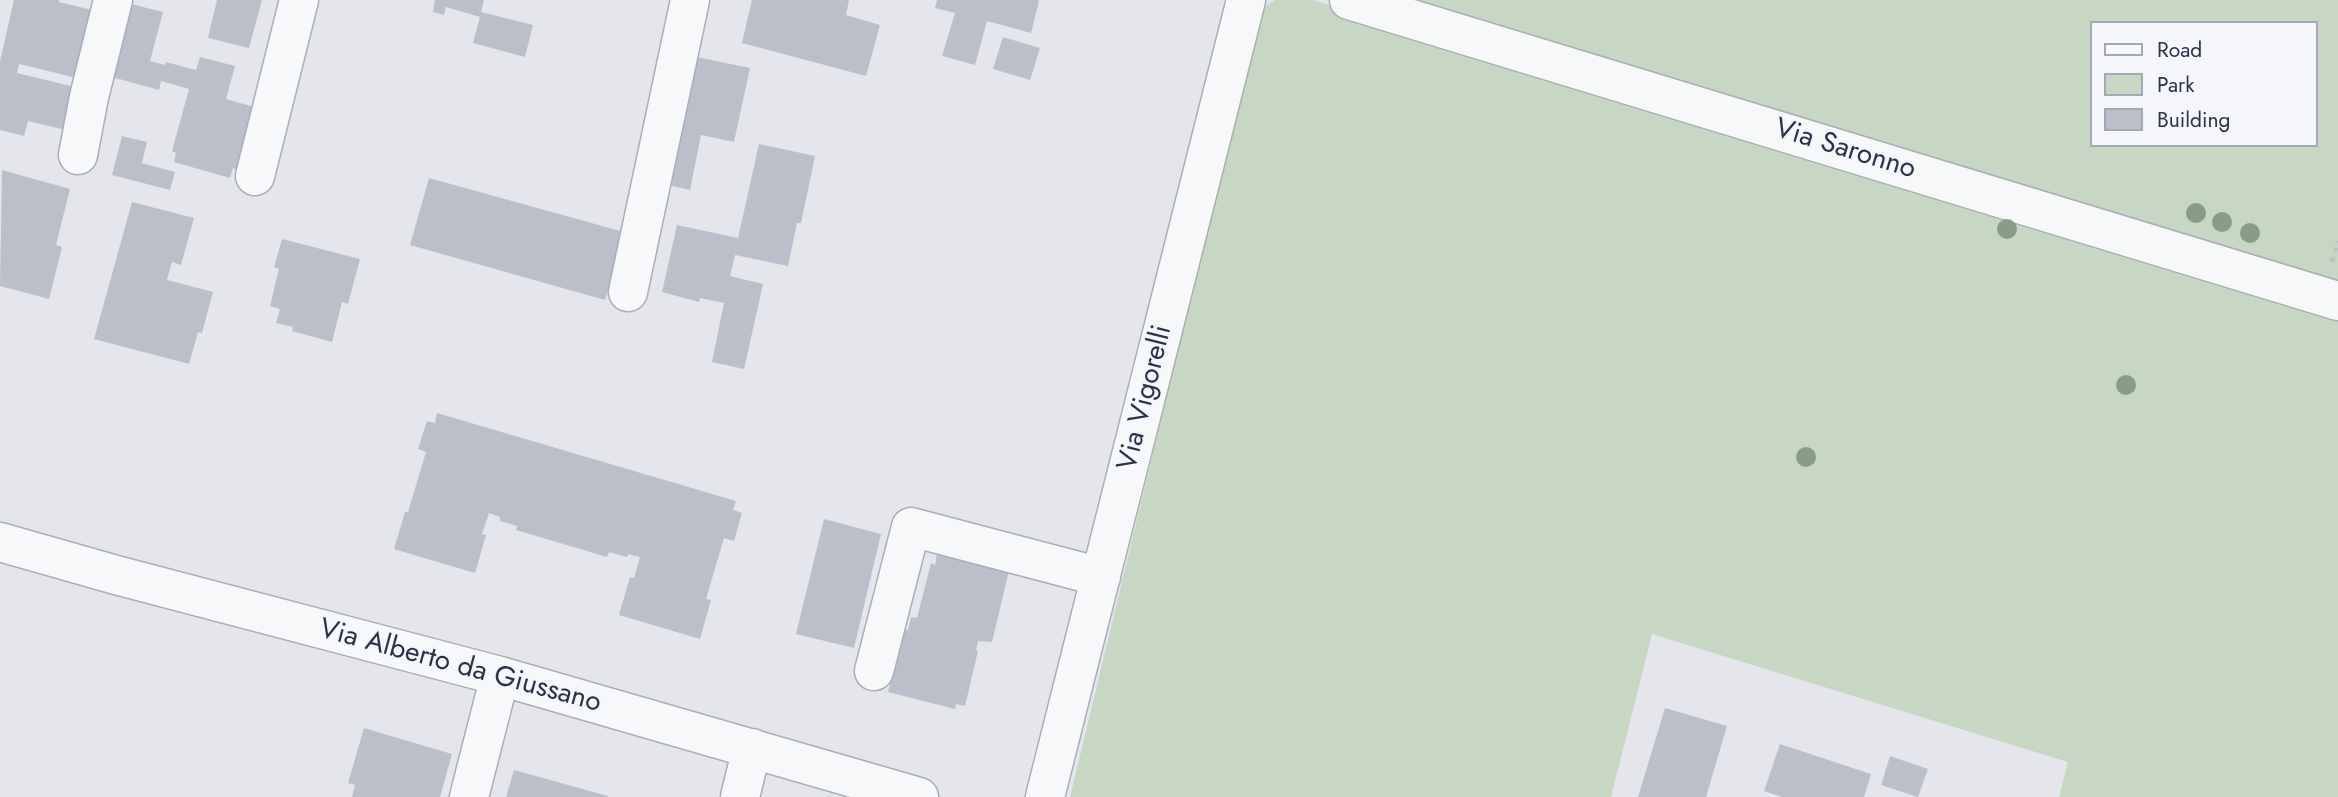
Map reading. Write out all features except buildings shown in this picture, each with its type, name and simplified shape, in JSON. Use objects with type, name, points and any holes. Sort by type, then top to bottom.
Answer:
[{"type":"street","points":[[78,155],[113,0]]},
{"type":"street","points":[[255,176],[299,0]]},
{"type":"street","points":[[628,292],[690,0]]},
{"type":"street","name":"Via Vigorelli","points":[[1045,797],[1246,0]]},
{"type":"street","name":"Via Saronno","points":[[1350,1],[2338,301]]},
{"type":"street","points":[[874,671],[911,527],[1101,577]]},
{"type":"street","name":"Via Alberto da Giussano","points":[[0,542],[500,676],[919,797]]},
{"type":"street","points":[[469,797],[500,676]]},
{"type":"street","points":[[740,797],[752,748]]},
{"type":"green space","points":[[1275,0],[1314,0],[1351,12],[1355,0],[2338,0],[2338,797],[2059,797],[2068,762],[1652,634],[1611,797],[1070,797],[1260,10]]}]
